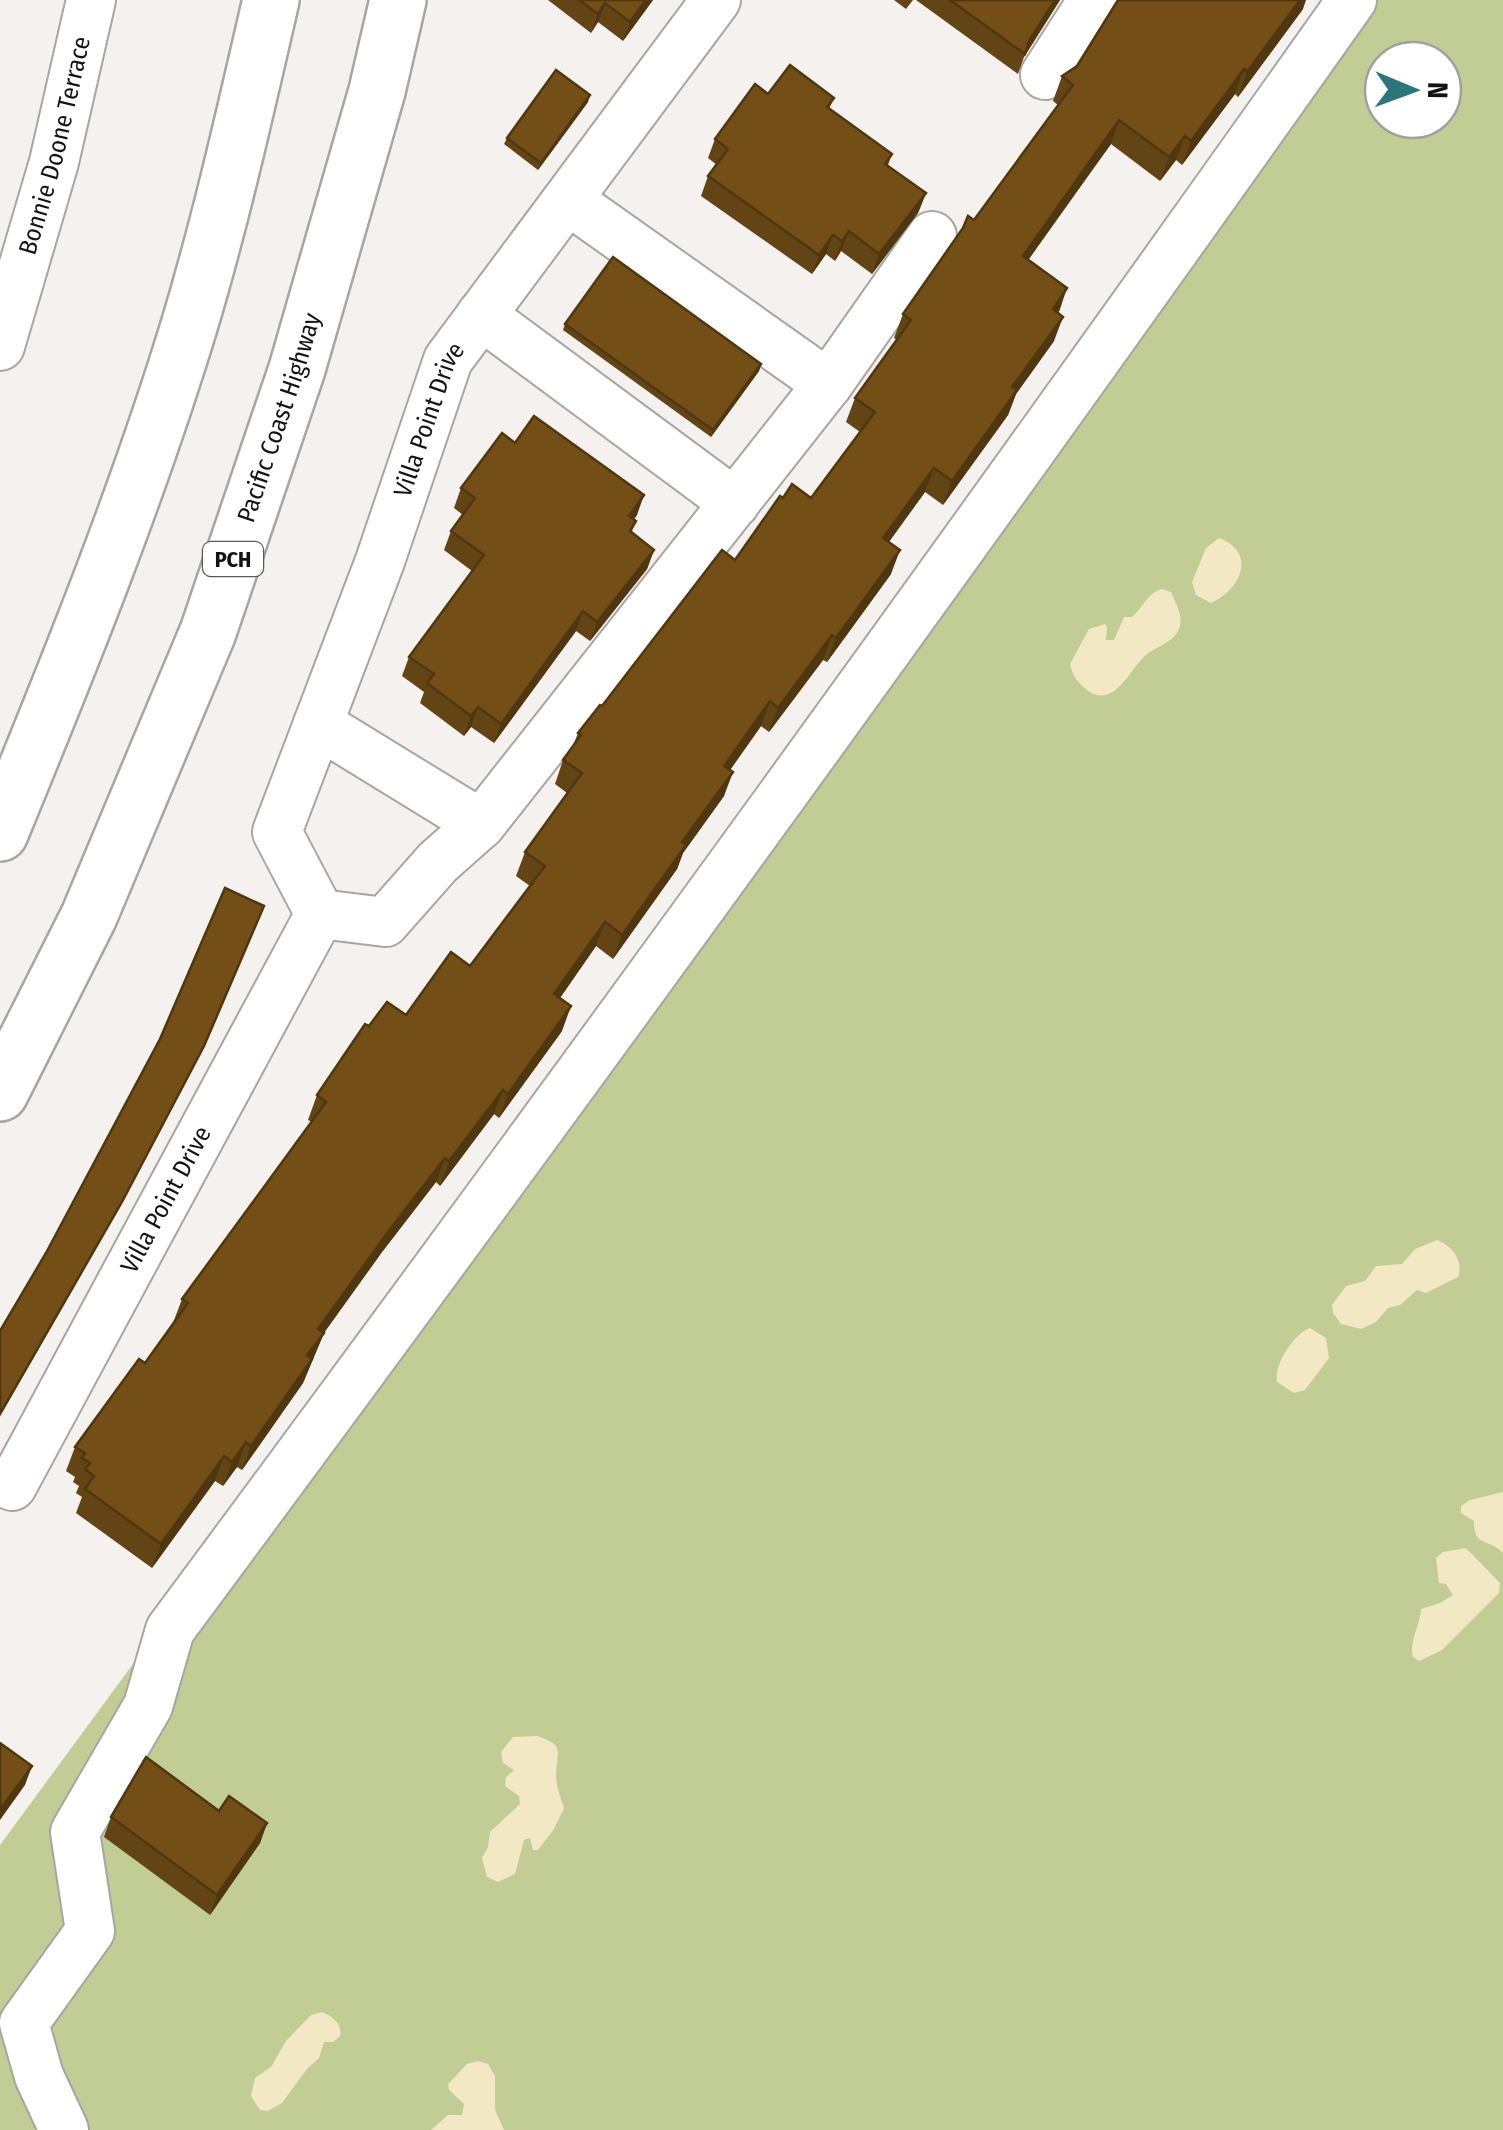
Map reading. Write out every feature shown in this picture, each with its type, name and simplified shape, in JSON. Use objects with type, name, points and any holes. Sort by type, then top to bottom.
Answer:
[{"type":"highway","points":[[0,834],[99,586],[189,326],[222,212],[271,0]]},
{"type":"highway","name":"Pacific Coast Highway","points":[[0,1093],[89,916],[208,632],[297,370],[377,91],[398,0]]},
{"type":"street","name":"Bonnie Doone Terrace","points":[[0,346],[54,162],[91,0]]},
{"type":"street","name":"Villa Point Drive","points":[[12,1486],[320,914],[277,832],[380,561],[448,360],[716,0]]},
{"type":"street","points":[[1044,74],[1094,0]]},
{"type":"street","points":[[64,2130],[38,2076],[24,2023],[90,1931],[76,1832],[148,1706],[170,1630],[1146,293],[1352,0]]},
{"type":"street","points":[[568,200],[828,384]]},
{"type":"street","points":[[320,914],[385,922],[438,862],[482,824],[828,384],[932,236]]},
{"type":"street","points":[[481,315],[735,503]]},
{"type":"street","points":[[318,724],[482,824]]},
{"type":"green space","points":[[1356,0],[1503,0],[1503,2130],[0,2130],[0,1845]]},
{"type":"sand","points":[[1219,538],[1238,553],[1240,571],[1230,589],[1211,603],[1196,595],[1192,582],[1206,548]]},
{"type":"sand","points":[[1162,589],[1171,592],[1179,610],[1181,620],[1176,635],[1146,655],[1111,693],[1096,695],[1087,690],[1070,664],[1089,629],[1105,624],[1106,640],[1114,640],[1124,617],[1132,617],[1149,597]]},
{"type":"sand","points":[[1437,1240],[1455,1254],[1458,1277],[1426,1293],[1417,1290],[1361,1329],[1341,1324],[1332,1305],[1346,1286],[1365,1281],[1376,1266],[1402,1264],[1415,1249]]},
{"type":"sand","points":[[1310,1328],[1326,1338],[1329,1358],[1305,1390],[1294,1393],[1277,1382],[1278,1367],[1292,1343]]},
{"type":"sand","points":[[1503,1492],[1503,1553],[1479,1539],[1474,1521],[1461,1513],[1461,1506]]},
{"type":"sand","points":[[1466,1548],[1500,1583],[1499,1593],[1442,1650],[1419,1661],[1412,1651],[1421,1609],[1453,1595],[1446,1584],[1439,1583],[1436,1558],[1443,1552]]},
{"type":"sand","points":[[537,1736],[556,1746],[556,1779],[564,1808],[538,1850],[533,1850],[530,1838],[524,1840],[515,1874],[498,1882],[487,1877],[482,1858],[490,1832],[520,1804],[519,1796],[505,1786],[506,1777],[514,1770],[503,1763],[501,1752],[513,1737]]},
{"type":"sand","points":[[322,2012],[336,2021],[340,2036],[333,2042],[324,2042],[319,2058],[282,2103],[268,2111],[260,2110],[251,2096],[255,2078],[271,2067],[286,2041],[311,2015]]},
{"type":"sand","points":[[467,2064],[488,2064],[495,2076],[495,2110],[504,2130],[431,2130],[448,2115],[462,2115],[464,2104],[448,2084]]},
{"type":"building","points":[[579,0],[646,0],[630,22],[605,3],[598,14]]},
{"type":"building","points":[[950,0],[1055,0],[1025,54]]},
{"type":"building","points":[[1118,0],[1300,0],[1191,141],[1185,136],[1169,157],[1119,120],[1023,256],[1067,288],[1053,309],[1063,317],[1012,387],[1017,390],[952,481],[934,468],[883,538],[900,550],[836,638],[832,635],[778,708],[770,701],[724,766],[733,772],[622,935],[605,922],[554,994],[571,1006],[508,1094],[503,1090],[391,1228],[318,1329],[324,1333],[307,1355],[312,1359],[251,1446],[246,1442],[232,1462],[224,1456],[161,1544],[85,1489],[94,1476],[85,1469],[90,1463],[82,1458],[85,1453],[75,1447],[139,1359],[145,1363],[188,1303],[182,1299],[326,1102],[317,1095],[365,1024],[369,1026],[387,1002],[406,1015],[451,952],[470,966],[545,866],[525,852],[582,773],[563,760],[581,735],[578,733],[722,550],[735,560],[792,484],[811,498],[875,412],[855,398],[911,320],[903,314],[968,216],[974,220],[1073,85],[1062,76],[1077,66]]},
{"type":"building","points":[[790,65],[834,98],[827,107],[892,154],[885,164],[926,193],[879,254],[849,231],[842,241],[833,235],[819,255],[708,176],[728,149],[715,139],[755,84],[768,94]]},
{"type":"building","points":[[556,70],[590,95],[541,163],[507,138]]},
{"type":"building","points":[[613,257],[761,364],[713,430],[565,324]]},
{"type":"building","points":[[534,416],[644,495],[629,516],[636,521],[630,531],[654,550],[597,622],[583,611],[501,724],[478,707],[471,716],[427,683],[434,674],[409,657],[484,555],[451,531],[475,498],[461,488],[502,433],[515,443]]},
{"type":"building","points":[[225,888],[264,906],[204,1046],[123,1200],[0,1414],[0,1331],[160,1039]]},
{"type":"building","points":[[0,1743],[32,1766],[0,1810]]},
{"type":"building","points":[[146,1757],[219,1811],[229,1796],[267,1823],[217,1895],[111,1817]]}]
